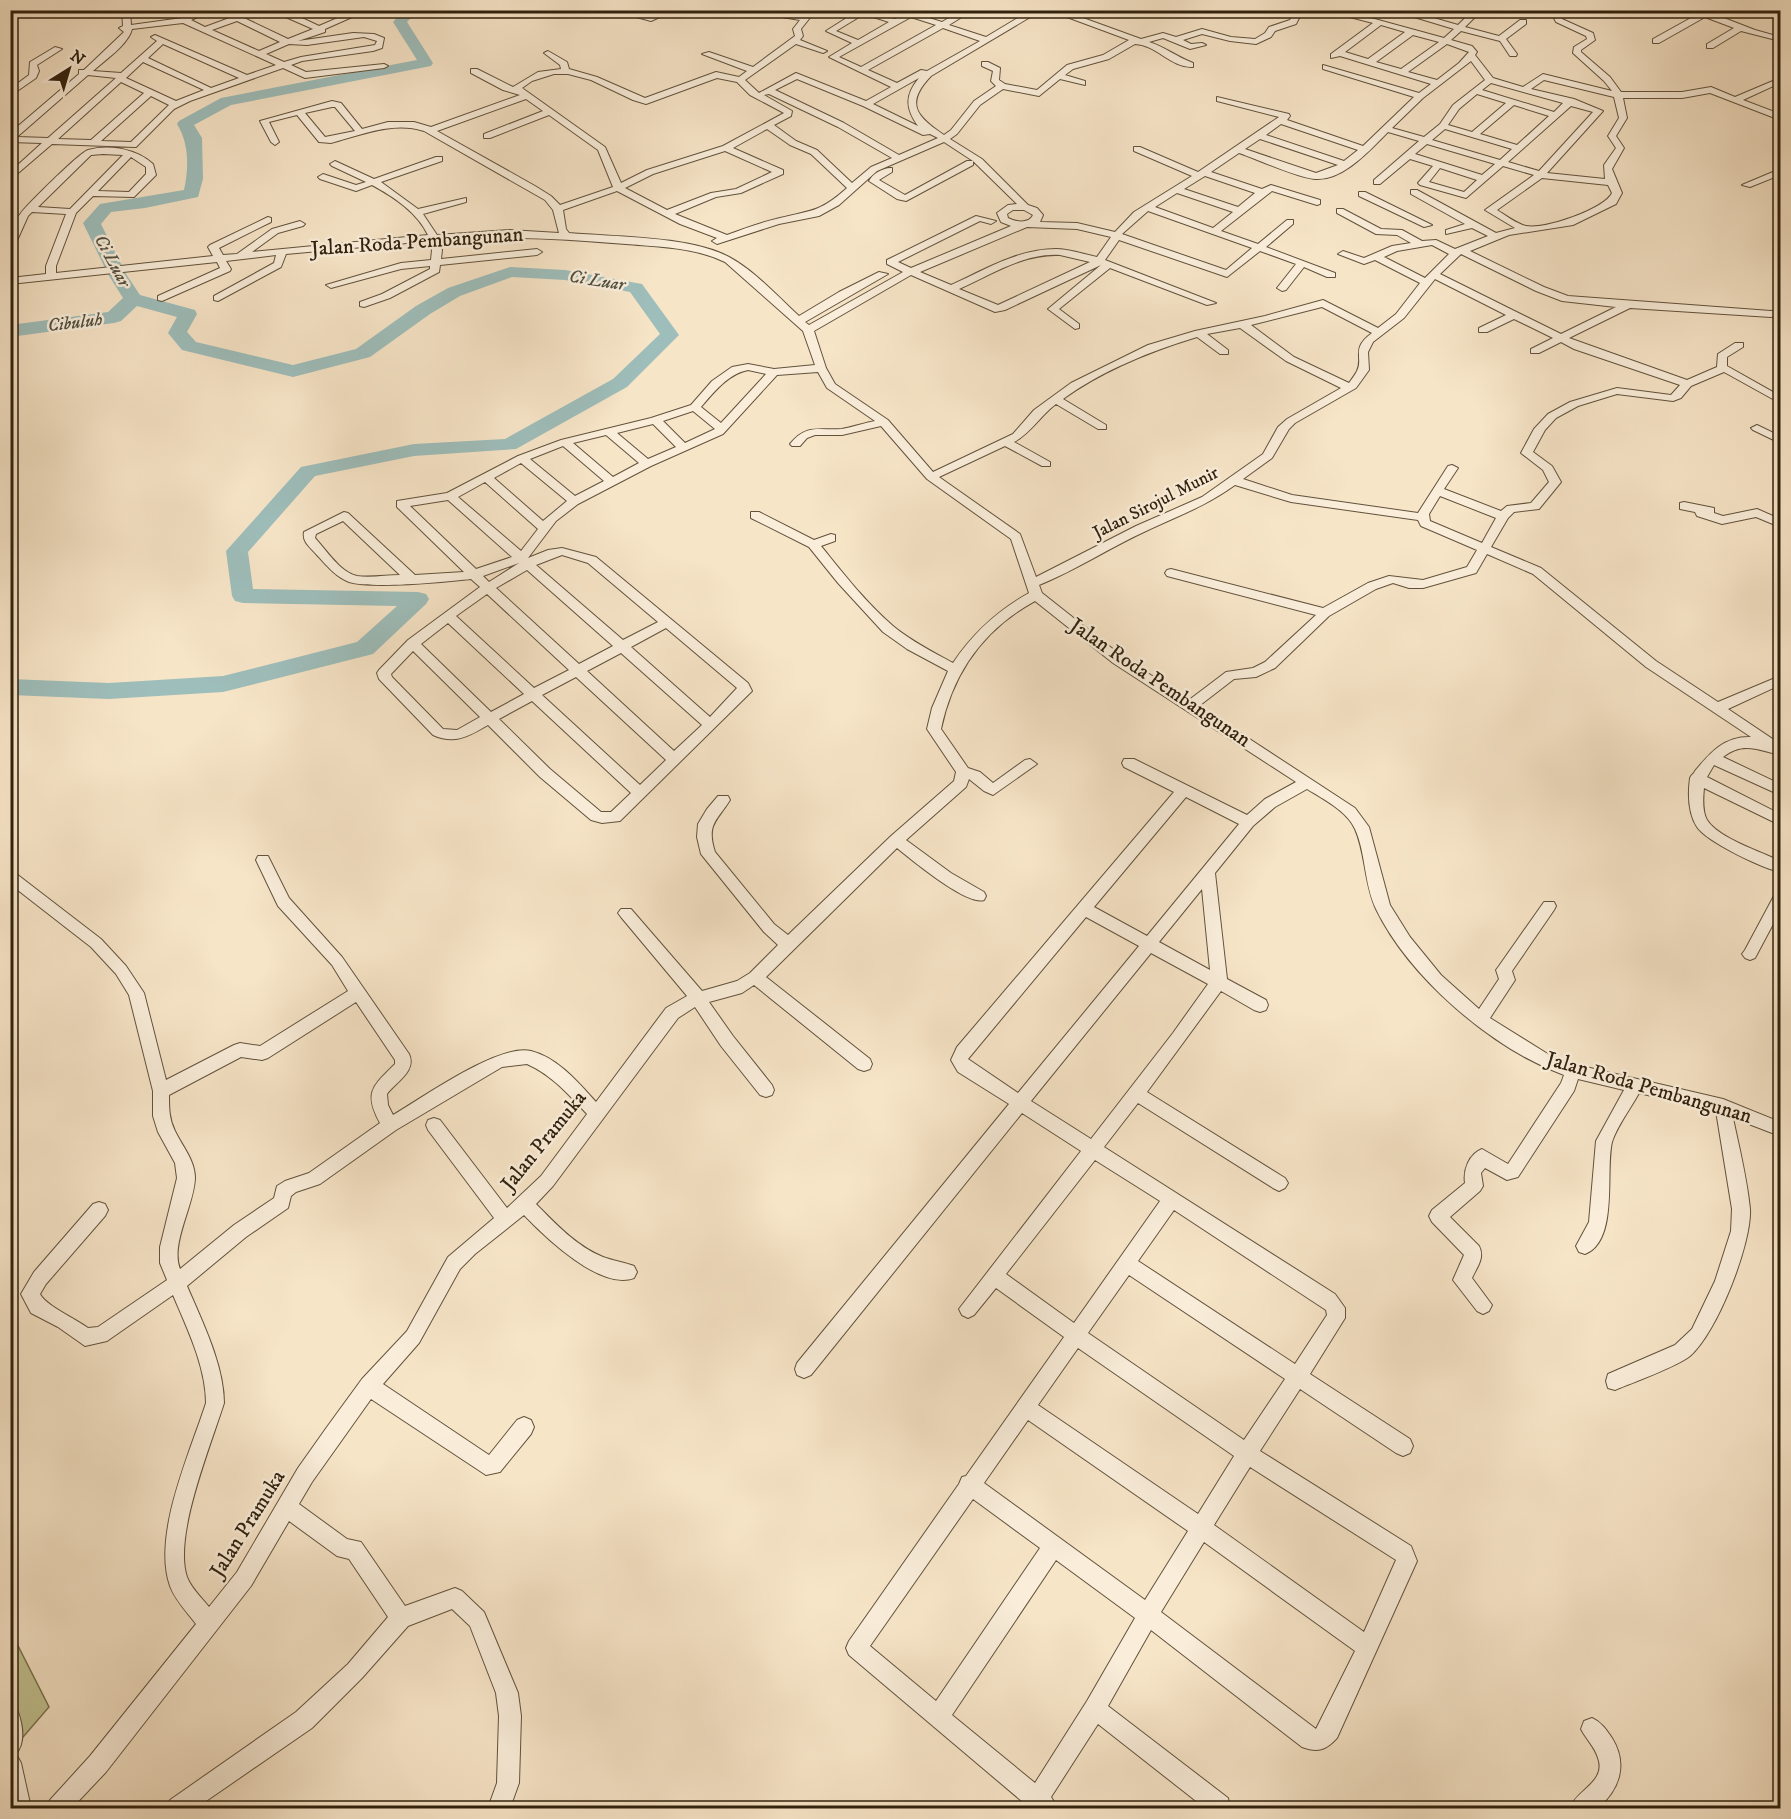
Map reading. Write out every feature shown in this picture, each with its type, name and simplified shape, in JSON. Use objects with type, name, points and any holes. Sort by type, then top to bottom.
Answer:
[{"type":"street","points":[[10,132],[114,48],[128,32],[126,10]]},
{"type":"street","points":[[126,27],[184,20],[209,10]]},
{"type":"street","points":[[204,30],[260,10]]},
{"type":"street","points":[[10,139],[133,145],[175,104],[309,57],[373,50],[379,46],[381,40],[356,26],[335,10]]},
{"type":"street","points":[[237,18],[288,43],[308,43],[356,26],[364,10]]},
{"type":"street","points":[[615,10],[651,20],[671,10]]},
{"type":"street","points":[[740,80],[795,41],[799,36],[797,29],[812,10]]},
{"type":"street","points":[[840,10],[842,23]]},
{"type":"street","points":[[862,70],[969,10]]},
{"type":"street","points":[[982,39],[1024,10]]},
{"type":"street","points":[[866,104],[1038,10]]},
{"type":"street","points":[[1052,10],[1166,51],[1172,58],[1190,64]]},
{"type":"street","points":[[1176,40],[1202,31],[1230,39],[1256,42],[1268,35],[1272,29],[1293,22],[1299,10]]},
{"type":"street","points":[[1238,150],[1317,176],[1345,164],[1364,149],[1420,96],[1456,69],[1473,52],[1470,48],[1349,14],[1354,10]]},
{"type":"street","points":[[1395,10],[1501,39],[1513,54]]},
{"type":"street","points":[[1402,72],[1445,42],[1478,10]]},
{"type":"street","points":[[1242,324],[1290,359],[1350,388],[1364,370],[1365,346],[1378,332],[1400,316],[1429,278],[1458,251],[1494,236],[1524,229],[1570,223],[1606,207],[1617,198],[1611,183],[1608,164],[1620,148],[1612,136],[1623,118],[1618,95],[1608,80],[1576,52],[1591,40],[1590,35],[1566,25],[1559,20],[1554,10]]},
{"type":"street","points":[[858,44],[831,33],[831,30],[860,11],[897,22]]},
{"type":"street","points":[[1656,41],[1703,11],[1741,27],[1780,39]]},
{"type":"street","points":[[282,12],[322,30]]},
{"type":"street","points":[[896,86],[833,58],[913,12],[982,39]]},
{"type":"street","points":[[779,14],[804,19]]},
{"type":"street","points":[[184,20],[257,55],[309,76],[384,66]]},
{"type":"street","points":[[1501,39],[1523,22]]},
{"type":"street","points":[[1379,23],[1337,55],[1370,62],[1437,83]]},
{"type":"street","points":[[257,55],[322,30],[356,26]]},
{"type":"street","points":[[1710,46],[1741,27]]},
{"type":"street","points":[[1370,62],[1411,32]]},
{"type":"street","points":[[985,64],[997,70],[995,81],[1002,86],[1036,93],[1044,91],[1058,76],[1070,68],[1106,57],[1136,42],[1163,35],[1190,47],[1202,45]]},
{"type":"street","points":[[154,36],[248,79]]},
{"type":"street","points":[[10,177],[164,40]]},
{"type":"street","points":[[795,41],[823,51]]},
{"type":"street","points":[[10,94],[33,76],[35,71],[33,64],[58,49]]},
{"type":"street","points":[[548,53],[564,64],[565,69]]},
{"type":"street","points":[[706,54],[753,70]]},
{"type":"street","points":[[1471,56],[1488,78]]},
{"type":"street","points":[[143,59],[212,92]]},
{"type":"street","points":[[1326,67],[1420,96]]},
{"type":"street","points":[[516,90],[522,83],[533,78],[565,69],[604,82],[635,99],[646,101],[716,75],[740,80],[753,93],[789,113],[726,148],[650,172],[618,188],[558,209]]},
{"type":"street","points":[[1456,69],[1466,72]]},
{"type":"street","points":[[474,71],[506,88],[516,90],[602,149],[618,188],[724,237]]},
{"type":"street","points":[[10,139],[84,72],[123,77],[149,93],[175,104]]},
{"type":"street","points":[[925,73],[910,101],[917,119],[979,161],[1006,194],[1007,221],[1025,224],[1079,223]]},
{"type":"street","points":[[1476,74],[1571,101],[1599,112],[1540,175],[1490,211],[1524,229]]},
{"type":"street","points":[[898,158],[841,125],[765,91],[798,76],[866,104],[927,133],[941,137]]},
{"type":"street","points":[[1058,76],[1082,83]]},
{"type":"street","points":[[1525,89],[1539,78],[1546,77],[1618,95],[1682,95],[1708,90],[1780,117]]},
{"type":"street","points":[[1377,182],[1443,126],[1456,107],[1488,78]]},
{"type":"street","points":[[1737,99],[1780,80]]},
{"type":"street","points":[[701,249],[724,237],[777,221],[816,214],[836,203],[851,187],[874,169],[954,132],[977,103],[1002,86]]},
{"type":"street","points":[[1476,91],[1555,116]]},
{"type":"street","points":[[94,142],[149,93]]},
{"type":"street","points":[[434,129],[525,96]]},
{"type":"street","points":[[1053,309],[1104,263],[1120,232],[1137,214],[1238,150],[1286,116],[1220,99]]},
{"type":"street","points":[[1438,165],[1422,182],[1463,195],[1571,101]]},
{"type":"street","points":[[1474,135],[1512,102]]},
{"type":"street","points":[[275,142],[264,121],[336,105],[360,132]]},
{"type":"street","points":[[1767,111],[1780,105]]},
{"type":"street","points":[[299,112],[320,139],[331,140],[397,124],[414,125],[463,149],[548,198],[558,209],[561,229],[566,236]]},
{"type":"street","points":[[487,136],[549,112]]},
{"type":"street","points":[[1279,120],[1364,149]]},
{"type":"street","points":[[769,126],[793,143],[814,153],[851,187]]},
{"type":"street","points":[[1443,126],[1519,148]]},
{"type":"street","points":[[1387,129],[1556,179],[1611,183]]},
{"type":"street","points":[[1258,135],[1345,164]]},
{"type":"street","points":[[668,213],[714,195],[738,191],[780,172],[726,148]]},
{"type":"street","points":[[958,148],[970,163],[1006,194],[1034,210],[1038,215],[1120,232],[1226,274],[1290,222]]},
{"type":"street","points":[[323,177],[356,188],[463,149]]},
{"type":"street","points":[[1137,149],[1199,174],[1262,192]]},
{"type":"street","points":[[10,245],[14,243],[15,223],[88,153],[94,151],[129,154],[148,163],[152,171],[134,193],[127,196],[89,193]]},
{"type":"street","points":[[915,152],[913,158],[875,178],[874,181],[900,197],[906,198],[970,163]]},
{"type":"street","points":[[426,153],[439,159]]},
{"type":"street","points":[[51,276],[51,267],[72,212],[129,154]]},
{"type":"street","points":[[1408,155],[1484,179]]},
{"type":"street","points":[[335,164],[400,198],[418,212],[435,237],[437,262],[435,270],[386,296],[364,304]]},
{"type":"street","points":[[1747,185],[1780,172]]},
{"type":"street","points":[[1215,231],[1262,192],[1276,188],[1317,202]]},
{"type":"street","points":[[1174,189],[1240,210]]},
{"type":"street","points":[[1414,192],[1425,216]]},
{"type":"street","points":[[1362,194],[1425,216],[1472,225],[1494,236]]},
{"type":"street","points":[[418,212],[463,200]]},
{"type":"street","points":[[804,326],[843,294],[991,221],[1007,210],[1026,207]]},
{"type":"street","points":[[1148,208],[1261,247],[1331,276]]},
{"type":"street","points":[[30,209],[72,212]]},
{"type":"street","points":[[1340,211],[1378,232],[1399,232],[1420,244]]},
{"type":"street","points":[[804,326],[910,272],[1036,220],[1038,215]]},
{"type":"street","points":[[1399,232],[1425,216]]},
{"type":"street","points":[[162,297],[224,270],[226,266],[213,249],[214,245],[268,220]]},
{"type":"street","points":[[240,256],[275,231],[300,224]]},
{"type":"street","points":[[1449,232],[1472,225]]},
{"type":"street","name":"Jalan Roda Pembangunan","points":[[10,281],[435,237],[509,233],[566,236],[701,249],[728,260],[804,326]]},
{"type":"street","points":[[1343,254],[1364,261],[1395,248],[1433,242],[1557,296],[1595,303],[1771,314],[1780,312]]},
{"type":"street","points":[[218,298],[278,265],[282,252]]},
{"type":"street","points":[[331,285],[393,268],[537,252]]},
{"type":"street","points":[[949,290],[1019,259],[1047,252],[1062,252],[1104,263],[1211,303]]},
{"type":"street","points":[[1376,257],[1514,315],[1592,354],[1687,384]]},
{"type":"street","points":[[899,267],[995,309],[1104,263]]},
{"type":"street","points":[[1282,288],[1302,263]]},
{"type":"street","points":[[1028,295],[1053,309],[1076,326]]},
{"type":"street","points":[[931,477],[1017,436],[1038,412],[1075,384],[1160,344],[1287,314],[1323,303],[1378,332]]},
{"type":"street","points":[[1535,351],[1632,304]]},
{"type":"street","points":[[1483,330],[1514,315]]},
{"type":"street","points":[[804,326],[821,368],[837,391],[884,422],[931,477],[1016,537],[1034,589],[985,629],[956,670],[945,693],[934,729],[963,772],[978,775],[993,790],[1030,764]]},
{"type":"street","points":[[1199,333],[1224,352]]},
{"type":"street","points":[[1722,369],[1722,356],[1739,345]]},
{"type":"street","points":[[675,760],[488,588],[401,504],[450,496],[522,458],[565,442],[655,420],[695,407],[716,383],[736,369],[748,367],[774,372],[821,368]]},
{"type":"street","points":[[1190,705],[1231,675],[1256,672],[1270,665],[1324,613],[1386,580],[1423,584],[1468,572],[1475,567],[1503,516],[1511,509],[1535,506],[1555,482],[1548,468],[1527,453],[1540,429],[1552,416],[1574,404],[1610,392],[1673,398],[1687,384],[1722,369],[1731,370],[1780,400]]},
{"type":"street","points":[[665,623],[459,735],[445,735],[438,732],[384,676],[387,669],[413,643],[526,561],[544,528],[557,513],[574,501],[722,429],[774,372]]},
{"type":"street","name":"Jalan Sirojul Munir","points":[[1034,589],[1062,571],[1140,529],[1206,500],[1236,481],[1268,456],[1284,426],[1350,388]]},
{"type":"street","points":[[1055,399],[1102,427]]},
{"type":"street","points":[[695,407],[722,429]]},
{"type":"street","points":[[655,420],[684,448]]},
{"type":"street","points":[[796,444],[803,436],[813,432],[842,432],[884,422]]},
{"type":"street","points":[[1756,428],[1780,440]]},
{"type":"street","points":[[607,430],[647,464]]},
{"type":"street","points":[[1004,441],[1046,464]]},
{"type":"street","points":[[565,442],[612,482]]},
{"type":"street","points":[[522,458],[574,501]]},
{"type":"street","points":[[1422,517],[1452,468]]},
{"type":"street","points":[[486,477],[544,528]]},
{"type":"street","points":[[1236,481],[1291,498],[1422,517]]},
{"type":"street","points":[[1438,491],[1503,516]]},
{"type":"street","points":[[450,496],[710,724]]},
{"type":"street","points":[[1684,506],[1700,510],[1701,513],[1716,520],[1757,513],[1780,523]]},
{"type":"street","points":[[755,515],[813,544],[842,580],[888,629],[912,646],[956,670]]},
{"type":"street","points":[[412,579],[344,516],[310,532],[309,539],[350,578],[412,579],[475,574],[558,552],[583,556],[592,560],[745,688],[744,694],[710,724],[641,794],[615,817],[602,818],[596,816],[545,772],[413,643]]},
{"type":"street","points":[[1422,517],[1425,523],[1526,566],[1546,578],[1619,639],[1777,747]]},
{"type":"street","points":[[813,544],[831,538]]},
{"type":"street","points":[[1171,573],[1324,613]]},
{"type":"street","name":"Jalan Roda Pembangunan","points":[[1034,589],[1118,660],[1190,705],[1350,812],[1362,827],[1383,907],[1405,941],[1436,979],[1480,1020],[1545,1060],[1573,1071],[1724,1106],[1780,1129]]},
{"type":"street","points":[[449,617],[641,794]]},
{"type":"street","points":[[1718,708],[1780,680]]},
{"type":"street","points":[[1777,747],[1743,742],[1732,745],[1713,758],[1697,778],[1697,810],[1706,828],[1780,867]]},
{"type":"street","points":[[1713,758],[1780,790]]},
{"type":"street","points":[[1130,762],[1248,822]]},
{"type":"street","name":"Jalan Pramuka","points":[[58,1809],[98,1764],[244,1579],[305,1475],[369,1386],[413,1337],[454,1263],[468,1248],[525,1204],[547,1181],[672,1013],[697,997],[737,989],[755,977],[896,840],[961,783],[963,772]]},
{"type":"street","points":[[1697,778],[1780,820]]},
{"type":"street","points":[[804,1369],[1248,822],[1270,803],[1307,782]]},
{"type":"street","points":[[1171,1200],[969,1484],[856,1648],[1042,1804],[1148,1615],[1247,1453],[1298,1378],[1338,1312],[1335,1305],[964,1067],[959,1060],[963,1052],[1184,790]]},
{"type":"street","points":[[723,800],[710,814],[703,829],[703,840],[708,854],[769,928],[788,944]]},
{"type":"street","points":[[896,840],[946,877],[979,896]]},
{"type":"street","points":[[263,860],[284,902],[303,926],[324,946],[359,992],[403,1059],[403,1066],[377,1093],[377,1103],[390,1125]]},
{"type":"street","points":[[968,1309],[1179,1038],[1219,981],[1208,872]]},
{"type":"street","points":[[10,876],[96,944],[121,970],[136,993],[161,1091],[161,1116],[166,1132],[183,1162],[186,1178],[177,1226],[170,1247],[169,1263],[198,1334],[214,1389],[215,1403],[180,1514],[174,1543],[176,1573],[180,1586],[208,1624]]},
{"type":"street","points":[[1750,954],[1780,898]]},
{"type":"street","points":[[1480,1020],[1507,980],[1504,970],[1549,906]]},
{"type":"street","points":[[1085,909],[1260,1005]]},
{"type":"street","points":[[626,914],[697,997],[727,1041],[766,1090]]},
{"type":"street","points":[[755,977],[864,1064]]},
{"type":"street","points":[[161,1091],[240,1050],[262,1053],[359,992]]},
{"type":"street","points":[[99,1210],[40,1278],[30,1294],[37,1307],[64,1321],[85,1336],[101,1335],[176,1284],[240,1231],[282,1202],[283,1192],[291,1186],[321,1174],[390,1125],[499,1061],[528,1057],[546,1065],[569,1084],[597,1114]]},
{"type":"street","points":[[1483,1305],[1462,1280],[1473,1258],[1473,1252],[1438,1216],[1474,1186],[1472,1172],[1482,1157],[1507,1172],[1512,1172],[1568,1086],[1573,1071]]},
{"type":"street","points":[[1585,1246],[1598,1222],[1604,1141],[1635,1085]]},
{"type":"street","points":[[1135,1093],[1279,1183]]},
{"type":"street","points":[[1615,1381],[1682,1351],[1698,1335],[1723,1283],[1740,1231],[1741,1209],[1730,1154],[1724,1106]]},
{"type":"street","points":[[434,1125],[506,1220]]},
{"type":"street","points":[[525,1204],[560,1241],[592,1262],[628,1272]]},
{"type":"street","points":[[1126,1264],[1403,1446]]},
{"type":"street","points":[[969,1484],[1148,1615],[1310,1739],[1321,1740],[1329,1730],[1407,1561],[1406,1556],[1247,1453],[1075,1335],[994,1276]]},
{"type":"street","points":[[369,1386],[486,1465],[493,1465],[499,1460],[524,1427]]},
{"type":"street","points":[[1025,1407],[1202,1528],[1367,1647]]},
{"type":"street","points":[[287,1508],[344,1549],[354,1549],[401,1618]]},
{"type":"street","points":[[939,1716],[1053,1547]]},
{"type":"street","points":[[178,1809],[304,1720],[354,1671],[401,1618],[455,1598],[477,1619],[507,1693],[510,1716],[508,1783],[499,1809]]},
{"type":"street","points":[[1095,1708],[1220,1806]]},
{"type":"street","points":[[10,1720],[10,1746]]},
{"type":"street","points":[[1581,1809],[1601,1792],[1610,1773],[1609,1753],[1592,1729]]},
{"type":"street","points":[[10,1763],[20,1809]]},
{"type":"green space","points":[[10,1630],[49,1707],[11,1751],[10,1751]]},
{"type":"waterway","name":"Ci Luar","points":[[133,299],[117,274],[92,223],[106,208],[192,193],[195,179],[194,138],[185,124],[226,101],[426,63],[400,22],[411,10]]},
{"type":"waterway","name":"Ci Luar","points":[[10,687],[109,691],[223,684],[365,648],[418,599],[243,596],[237,551],[308,471],[414,450],[509,445],[620,383],[670,335],[636,288],[565,275],[510,272],[454,292],[423,310],[363,353],[293,371],[189,346],[177,333],[188,314],[133,299]]},
{"type":"waterway","name":"Cibuluh","points":[[10,331],[114,317],[133,299]]}]
